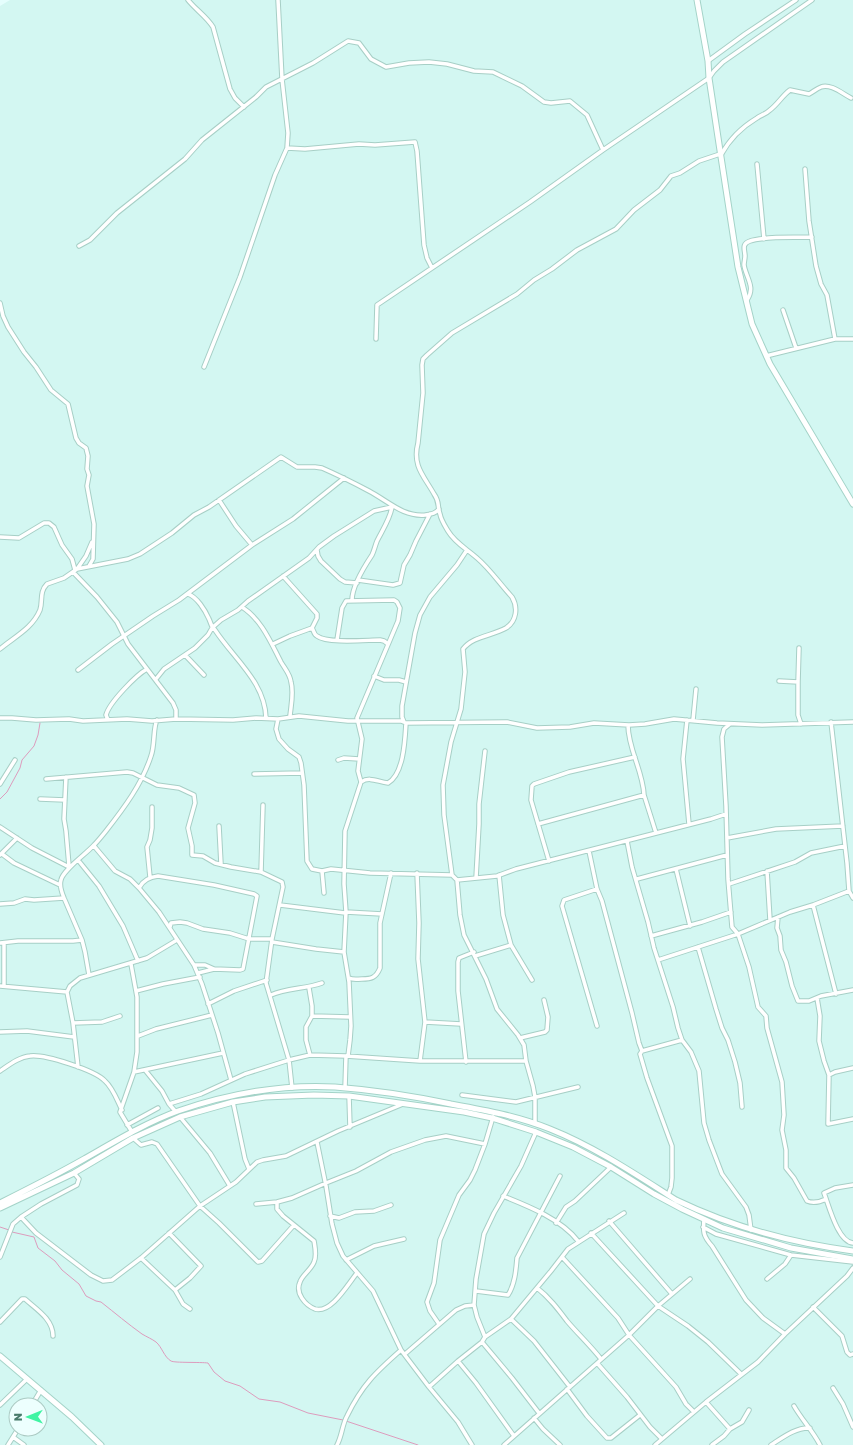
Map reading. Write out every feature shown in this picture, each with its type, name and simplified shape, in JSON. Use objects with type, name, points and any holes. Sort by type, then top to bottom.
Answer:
[{"type":"main road","points":[[697,0],[708,61],[720,155],[737,260],[752,324],[766,356],[853,504]]},
{"type":"main road","points":[[0,1203],[69,1168],[132,1132],[176,1112],[246,1093],[292,1088],[345,1088],[418,1098],[494,1112],[535,1123],[592,1148],[689,1207],[751,1230],[803,1243],[853,1251]]},
{"type":"main road","points":[[0,1208],[74,1173],[133,1138],[180,1117],[233,1102],[265,1098],[314,1095],[349,1096],[464,1112],[492,1118],[536,1132],[573,1147],[610,1167],[654,1194],[731,1231],[791,1248],[853,1259]]},
{"type":"main road","points":[[0,1356],[83,1426],[101,1445]]},
{"type":"street","points":[[188,0],[196,10],[208,19],[213,27],[230,89],[235,98],[244,107]]},
{"type":"street","points":[[204,367],[240,277],[275,175],[287,148],[288,133],[282,79],[278,0]]},
{"type":"street","points":[[708,61],[796,0]]},
{"type":"street","points":[[376,339],[376,306],[709,78],[723,62],[812,0]]},
{"type":"street","points":[[746,34],[752,42]]},
{"type":"street","points":[[79,246],[90,240],[118,213],[185,159],[202,140],[244,107],[266,87],[313,63],[348,41],[359,43],[371,59],[386,67],[409,63],[429,62],[447,64],[474,71],[493,72],[522,86],[544,102],[551,104],[566,101],[570,102],[587,115],[603,150]]},
{"type":"street","points":[[535,1123],[535,1097],[532,1079],[526,1061],[525,1050],[520,1038],[498,1009],[486,978],[468,945],[462,926],[457,880],[452,875],[444,815],[443,785],[450,749],[461,710],[465,672],[463,649],[470,642],[506,628],[513,620],[516,608],[512,597],[487,568],[456,541],[448,531],[438,512],[438,502],[417,464],[416,452],[423,393],[423,359],[452,333],[517,294],[534,280],[552,269],[577,250],[616,228],[634,210],[660,190],[671,176],[680,173],[699,161],[720,155],[727,144],[738,133],[755,119],[770,111],[781,96],[790,90],[809,94],[825,86],[851,98]]},
{"type":"street","points":[[287,148],[304,149],[360,144],[375,145],[415,142],[417,151],[424,245],[427,258],[432,268]]},
{"type":"street","points":[[719,144],[727,144]]},
{"type":"street","points":[[757,164],[764,239]]},
{"type":"street","points":[[805,170],[809,222],[819,275],[827,296],[836,339]]},
{"type":"street","points":[[746,302],[749,297],[750,288],[749,276],[744,266],[744,247],[749,241],[812,237]]},
{"type":"street","points":[[0,303],[3,316],[20,347],[36,367],[51,390],[68,404],[76,438],[79,443],[86,448],[88,456],[87,469],[89,474],[87,486],[94,524],[93,559],[89,566]]},
{"type":"street","points":[[783,310],[796,348]]},
{"type":"street","points":[[766,356],[836,339],[853,339]]},
{"type":"street","points":[[75,570],[128,559],[140,554],[172,533],[194,515],[219,500],[280,457],[297,467],[322,468],[371,492],[392,507],[416,515],[438,512]]},
{"type":"street","points":[[78,670],[93,657],[188,594],[252,545],[292,519],[344,478]]},
{"type":"street","points":[[219,500],[236,526],[252,545]]},
{"type":"street","points":[[156,679],[164,669],[195,648],[221,620],[242,607],[248,601],[313,554],[334,536],[374,511],[392,507]]},
{"type":"street","points":[[352,600],[352,595],[364,566],[373,554],[392,507]]},
{"type":"street","points":[[313,554],[318,556],[340,579],[345,582],[393,585],[400,583],[404,565],[430,514]]},
{"type":"street","points":[[0,537],[19,538],[44,523],[48,523],[54,527],[62,545],[72,559],[75,570],[117,622],[128,644],[173,703],[176,710],[176,719]]},
{"type":"street","points":[[0,649],[33,623],[40,609],[41,596],[45,586],[64,578],[75,570],[86,556],[93,539]]},
{"type":"street","points":[[317,550],[318,556]]},
{"type":"street","points":[[361,782],[369,779],[388,783],[392,780],[398,768],[405,748],[405,722],[401,712],[415,633],[420,615],[430,597],[457,565],[467,550]]},
{"type":"street","points":[[93,559],[99,564]]},
{"type":"street","points":[[273,644],[312,628],[317,618],[316,614],[283,576]]},
{"type":"street","points":[[188,594],[193,595],[209,618],[214,629],[258,687],[265,705],[266,718]]},
{"type":"street","points":[[337,640],[342,608],[346,601],[392,600],[397,602],[400,608],[398,620],[357,720],[362,739],[358,772],[361,782],[346,832],[346,913],[344,952],[350,980],[350,1040],[347,1056],[345,1088]]},
{"type":"street","points":[[242,607],[256,619],[273,644],[291,682],[292,694],[290,716]]},
{"type":"street","points":[[312,628],[317,636],[324,639],[358,642],[380,640],[388,644]]},
{"type":"street","points":[[799,648],[798,715],[801,724]]},
{"type":"street","points":[[186,655],[204,675]]},
{"type":"street","points":[[108,720],[106,715],[108,708],[134,678],[147,668]]},
{"type":"street","points":[[374,676],[384,680],[399,680],[406,682]]},
{"type":"street","points":[[778,681],[798,682]]},
{"type":"street","points":[[693,720],[696,689]]},
{"type":"street","points":[[0,718],[36,720],[69,719],[83,721],[128,719],[152,720],[156,722],[176,719],[233,720],[266,718],[278,719],[290,716],[312,716],[333,720],[450,724],[457,722],[512,723],[537,728],[570,727],[594,724],[645,724],[668,719],[762,725],[853,722]]},
{"type":"street","points":[[278,719],[276,729],[279,739],[288,749],[299,757],[302,774],[307,861],[312,869],[322,871],[332,869],[345,871],[452,875]]},
{"type":"street","points":[[687,720],[683,760],[689,824]]},
{"type":"street","points":[[89,975],[82,940],[60,885],[62,877],[70,867],[94,846],[144,778],[155,740],[156,722]]},
{"type":"street","points":[[831,722],[849,891],[853,898]]},
{"type":"street","points":[[730,724],[724,729],[722,737],[727,855],[732,927],[738,934],[751,976],[758,1007],[766,1016],[767,1028],[782,1082],[784,1115],[782,1130],[786,1150],[786,1168],[794,1178],[807,1201],[819,1202],[826,1199]]},
{"type":"street","points":[[628,725],[634,757],[656,833]]},
{"type":"street","points":[[476,878],[479,804],[486,751]]},
{"type":"street","points":[[549,861],[531,794],[531,788],[534,784],[569,772],[634,757]]},
{"type":"street","points":[[338,760],[344,758],[359,759]]},
{"type":"street","points":[[0,784],[16,760]]},
{"type":"street","points":[[46,779],[66,776],[89,776],[127,772],[144,778],[157,785],[179,788],[194,795],[195,803],[188,828],[192,846],[191,854],[194,856],[203,856],[231,867],[261,872],[282,882],[283,887],[272,940],[266,983],[271,995],[289,1060],[292,1088]]},
{"type":"street","points":[[254,774],[302,774]]},
{"type":"street","points":[[66,776],[64,819],[70,867]]},
{"type":"street","points":[[538,824],[644,795]]},
{"type":"street","points":[[40,799],[65,800]]},
{"type":"street","points":[[261,872],[263,805]]},
{"type":"street","points":[[150,877],[147,847],[152,828],[152,807]]},
{"type":"street","points":[[457,880],[499,875],[726,814]]},
{"type":"street","points":[[219,826],[221,864]]},
{"type":"street","points":[[727,838],[776,829],[843,826]]},
{"type":"street","points":[[0,827],[70,867]]},
{"type":"street","points":[[17,838],[1,855],[14,863],[60,885]]},
{"type":"street","points":[[627,841],[632,867],[637,879],[651,936],[670,995],[678,1028],[682,1040],[691,1052],[699,1071],[704,1123],[722,1174],[746,1207],[750,1219],[751,1230]]},
{"type":"street","points":[[94,846],[115,870],[130,879],[139,888],[170,927],[194,965],[199,975],[212,1015],[231,1080]]},
{"type":"street","points":[[729,884],[795,862],[811,853],[845,846]]},
{"type":"street","points":[[589,851],[597,889],[602,900],[642,1051],[640,1056],[672,1146],[672,1178],[668,1195]]},
{"type":"street","points":[[637,879],[727,855]]},
{"type":"street","points":[[78,860],[99,886],[123,926],[138,961]]},
{"type":"street","points":[[847,863],[853,862]]},
{"type":"street","points":[[676,869],[690,926]]},
{"type":"street","points":[[322,871],[324,893]]},
{"type":"street","points":[[767,871],[770,920]]},
{"type":"street","points":[[350,980],[374,978],[380,968],[379,949],[382,914],[391,873]]},
{"type":"street","points":[[417,873],[419,923],[418,959],[425,1022],[420,1061]]},
{"type":"street","points":[[499,875],[503,915],[511,945],[532,980]]},
{"type":"street","points":[[139,888],[141,882],[150,877],[168,877],[254,894],[257,897],[243,969],[214,969],[205,965],[194,965]]},
{"type":"street","points":[[597,889],[564,900],[562,903],[597,1026]]},
{"type":"street","points":[[658,960],[738,934],[790,912],[849,891]]},
{"type":"street","points":[[0,904],[14,903],[25,900],[64,898]]},
{"type":"street","points":[[280,905],[346,913],[382,914]]},
{"type":"street","points":[[813,905],[836,994]]},
{"type":"street","points":[[651,936],[690,926],[731,912]]},
{"type":"street","points":[[778,917],[777,928],[780,936],[781,950],[797,1000],[800,1002],[809,1001],[853,990]]},
{"type":"street","points":[[170,927],[171,923],[174,922],[187,923],[203,929],[230,933],[249,939],[272,940],[316,949],[344,952]]},
{"type":"street","points":[[67,992],[2,986],[2,943],[18,941],[82,940]]},
{"type":"street","points":[[78,1067],[73,1023],[67,992],[70,986],[75,981],[89,975],[99,974],[147,958],[177,940]]},
{"type":"street","points":[[466,1062],[458,991],[458,960],[459,958],[511,945]]},
{"type":"street","points":[[698,947],[722,1028],[728,1040],[735,1062],[740,1083],[742,1107]]},
{"type":"street","points":[[131,964],[136,991],[138,1036],[137,1052],[134,1072],[122,1110],[120,1112],[132,1132]]},
{"type":"street","points":[[136,991],[199,975],[214,969]]},
{"type":"street","points":[[208,1004],[234,991],[266,980]]},
{"type":"street","points":[[271,995],[295,988],[309,988],[322,983]]},
{"type":"street","points":[[309,988],[312,1016],[306,1027],[306,1040],[310,1056]]},
{"type":"street","points":[[817,998],[820,1016],[819,1041],[829,1075],[828,1124],[853,1120]]},
{"type":"street","points":[[520,1038],[545,1032],[547,1030],[548,1017],[544,1000]]},
{"type":"street","points":[[138,1036],[156,1029],[212,1015]]},
{"type":"street","points":[[73,1023],[102,1022],[120,1016]]},
{"type":"street","points":[[312,1016],[350,1017]]},
{"type":"street","points":[[425,1022],[461,1024]]},
{"type":"street","points":[[0,1032],[27,1031],[74,1037]]},
{"type":"street","points":[[642,1051],[682,1040]]},
{"type":"street","points":[[134,1072],[223,1053]]},
{"type":"street","points":[[0,1071],[21,1058],[32,1055],[45,1056],[78,1067],[103,1079],[110,1086],[122,1110]]},
{"type":"street","points":[[169,1104],[201,1094],[238,1077],[289,1060],[310,1056],[347,1056],[420,1061],[526,1061]]},
{"type":"street","points":[[829,1075],[853,1068]]},
{"type":"street","points":[[146,1070],[176,1112]]},
{"type":"street","points":[[462,1095],[516,1102],[578,1087]]},
{"type":"street","points":[[349,1096],[350,1127]]},
{"type":"street","points":[[233,1102],[245,1159],[249,1169]]},
{"type":"street","points":[[21,1217],[36,1233],[99,1280],[112,1280],[141,1258],[200,1206],[230,1186],[257,1162],[286,1156],[406,1103]]},
{"type":"street","points":[[127,1125],[158,1108]]},
{"type":"street","points":[[440,1324],[430,1311],[427,1302],[434,1284],[440,1240],[459,1195],[470,1180],[484,1144],[494,1112]]},
{"type":"street","points":[[180,1117],[210,1153],[230,1186]]},
{"type":"street","points":[[485,1337],[476,1317],[474,1305],[476,1279],[484,1234],[503,1196],[521,1166],[536,1132]]},
{"type":"street","points":[[256,1204],[277,1202],[305,1193],[356,1171],[391,1152],[438,1136],[454,1137],[484,1144]]},
{"type":"street","points":[[133,1138],[141,1145],[152,1142],[157,1144],[200,1206],[258,1262],[262,1261],[294,1225]]},
{"type":"street","points":[[317,1142],[326,1183],[330,1216],[337,1243],[346,1260],[373,1291],[402,1350],[428,1387],[458,1422],[472,1445]]},
{"type":"street","points":[[556,1223],[566,1207],[575,1201],[610,1167]]},
{"type":"street","points":[[0,1257],[13,1224],[41,1204],[77,1185],[79,1179],[74,1173]]},
{"type":"street","points":[[476,1291],[503,1296],[508,1295],[513,1282],[517,1258],[560,1176]]},
{"type":"street","points":[[853,1185],[835,1188],[824,1193],[834,1220],[842,1235],[848,1242],[853,1243]]},
{"type":"street","points":[[503,1196],[541,1214],[569,1232],[578,1241]]},
{"type":"street","points":[[277,1202],[276,1206],[278,1212],[314,1242],[314,1263],[300,1282],[300,1293],[305,1303],[320,1310],[326,1308],[337,1298],[357,1273]]},
{"type":"street","points":[[330,1216],[339,1218],[355,1212],[374,1211],[391,1205]]},
{"type":"street","points":[[428,1387],[482,1342],[485,1337],[511,1319],[568,1249],[609,1221],[624,1213]]},
{"type":"street","points":[[704,1219],[703,1227],[705,1239],[712,1246],[746,1300],[763,1318],[785,1334]]},
{"type":"street","points":[[609,1221],[672,1294]]},
{"type":"street","points":[[703,1227],[716,1234],[791,1255],[853,1262]]},
{"type":"street","points":[[169,1233],[201,1266],[190,1278],[174,1290]]},
{"type":"street","points":[[592,1234],[658,1306],[688,1326],[708,1342],[741,1374]]},
{"type":"street","points":[[346,1260],[374,1246],[404,1239]]},
{"type":"street","points":[[767,1279],[785,1264],[791,1255]]},
{"type":"street","points":[[562,1257],[618,1318],[629,1335],[676,1387],[686,1404],[694,1412]]},
{"type":"street","points":[[141,1258],[174,1290],[184,1304],[190,1309]]},
{"type":"street","points":[[655,1445],[706,1402],[758,1362],[853,1268]]},
{"type":"street","points":[[505,1445],[539,1413],[629,1335],[658,1306],[690,1279]]},
{"type":"street","points":[[537,1288],[553,1303],[601,1359]]},
{"type":"street","points":[[0,1322],[22,1299],[25,1299],[42,1313],[51,1325],[53,1336]]},
{"type":"street","points":[[405,1354],[456,1310],[465,1306],[474,1305]]},
{"type":"street","points":[[813,1307],[837,1330],[842,1336],[849,1354],[853,1354]]},
{"type":"street","points":[[511,1319],[534,1341],[587,1416],[607,1438],[611,1438],[640,1415]]},
{"type":"street","points":[[482,1342],[539,1413]]},
{"type":"street","points":[[337,1445],[342,1434],[346,1417],[354,1401],[379,1369],[402,1350]]},
{"type":"street","points":[[458,1361],[476,1383],[514,1436]]},
{"type":"street","points":[[597,1363],[662,1439]]},
{"type":"street","points":[[0,1405],[27,1379]]},
{"type":"street","points":[[833,1388],[843,1404],[853,1427]]},
{"type":"street","points":[[37,1397],[41,1390]]},
{"type":"street","points":[[706,1402],[730,1429]]},
{"type":"street","points":[[794,1406],[820,1445]]},
{"type":"street","points":[[712,1445],[724,1436],[730,1429],[742,1422],[749,1410]]},
{"type":"street","points":[[534,1418],[560,1445]]},
{"type":"street","points":[[771,1445],[798,1430],[810,1428]]},
{"type":"street","points":[[8,1445],[13,1437],[24,1445]]},
{"type":"shaded area","points":[[10,0],[853,0],[853,1445],[0,1445],[0,6]]},
{"type":"waterway","points":[[0,799],[7,792],[20,768],[22,760],[34,746],[40,723]]},
{"type":"waterway","points":[[0,1227],[9,1230]]},
{"type":"waterway","points":[[12,1232],[34,1237],[38,1248],[55,1261],[62,1270],[79,1284],[86,1296],[101,1302],[142,1334],[156,1342],[171,1361],[208,1363],[214,1372],[225,1381],[240,1386],[259,1399],[280,1402],[308,1413],[343,1420]]},
{"type":"waterway","points":[[346,1421],[418,1445]]}]
